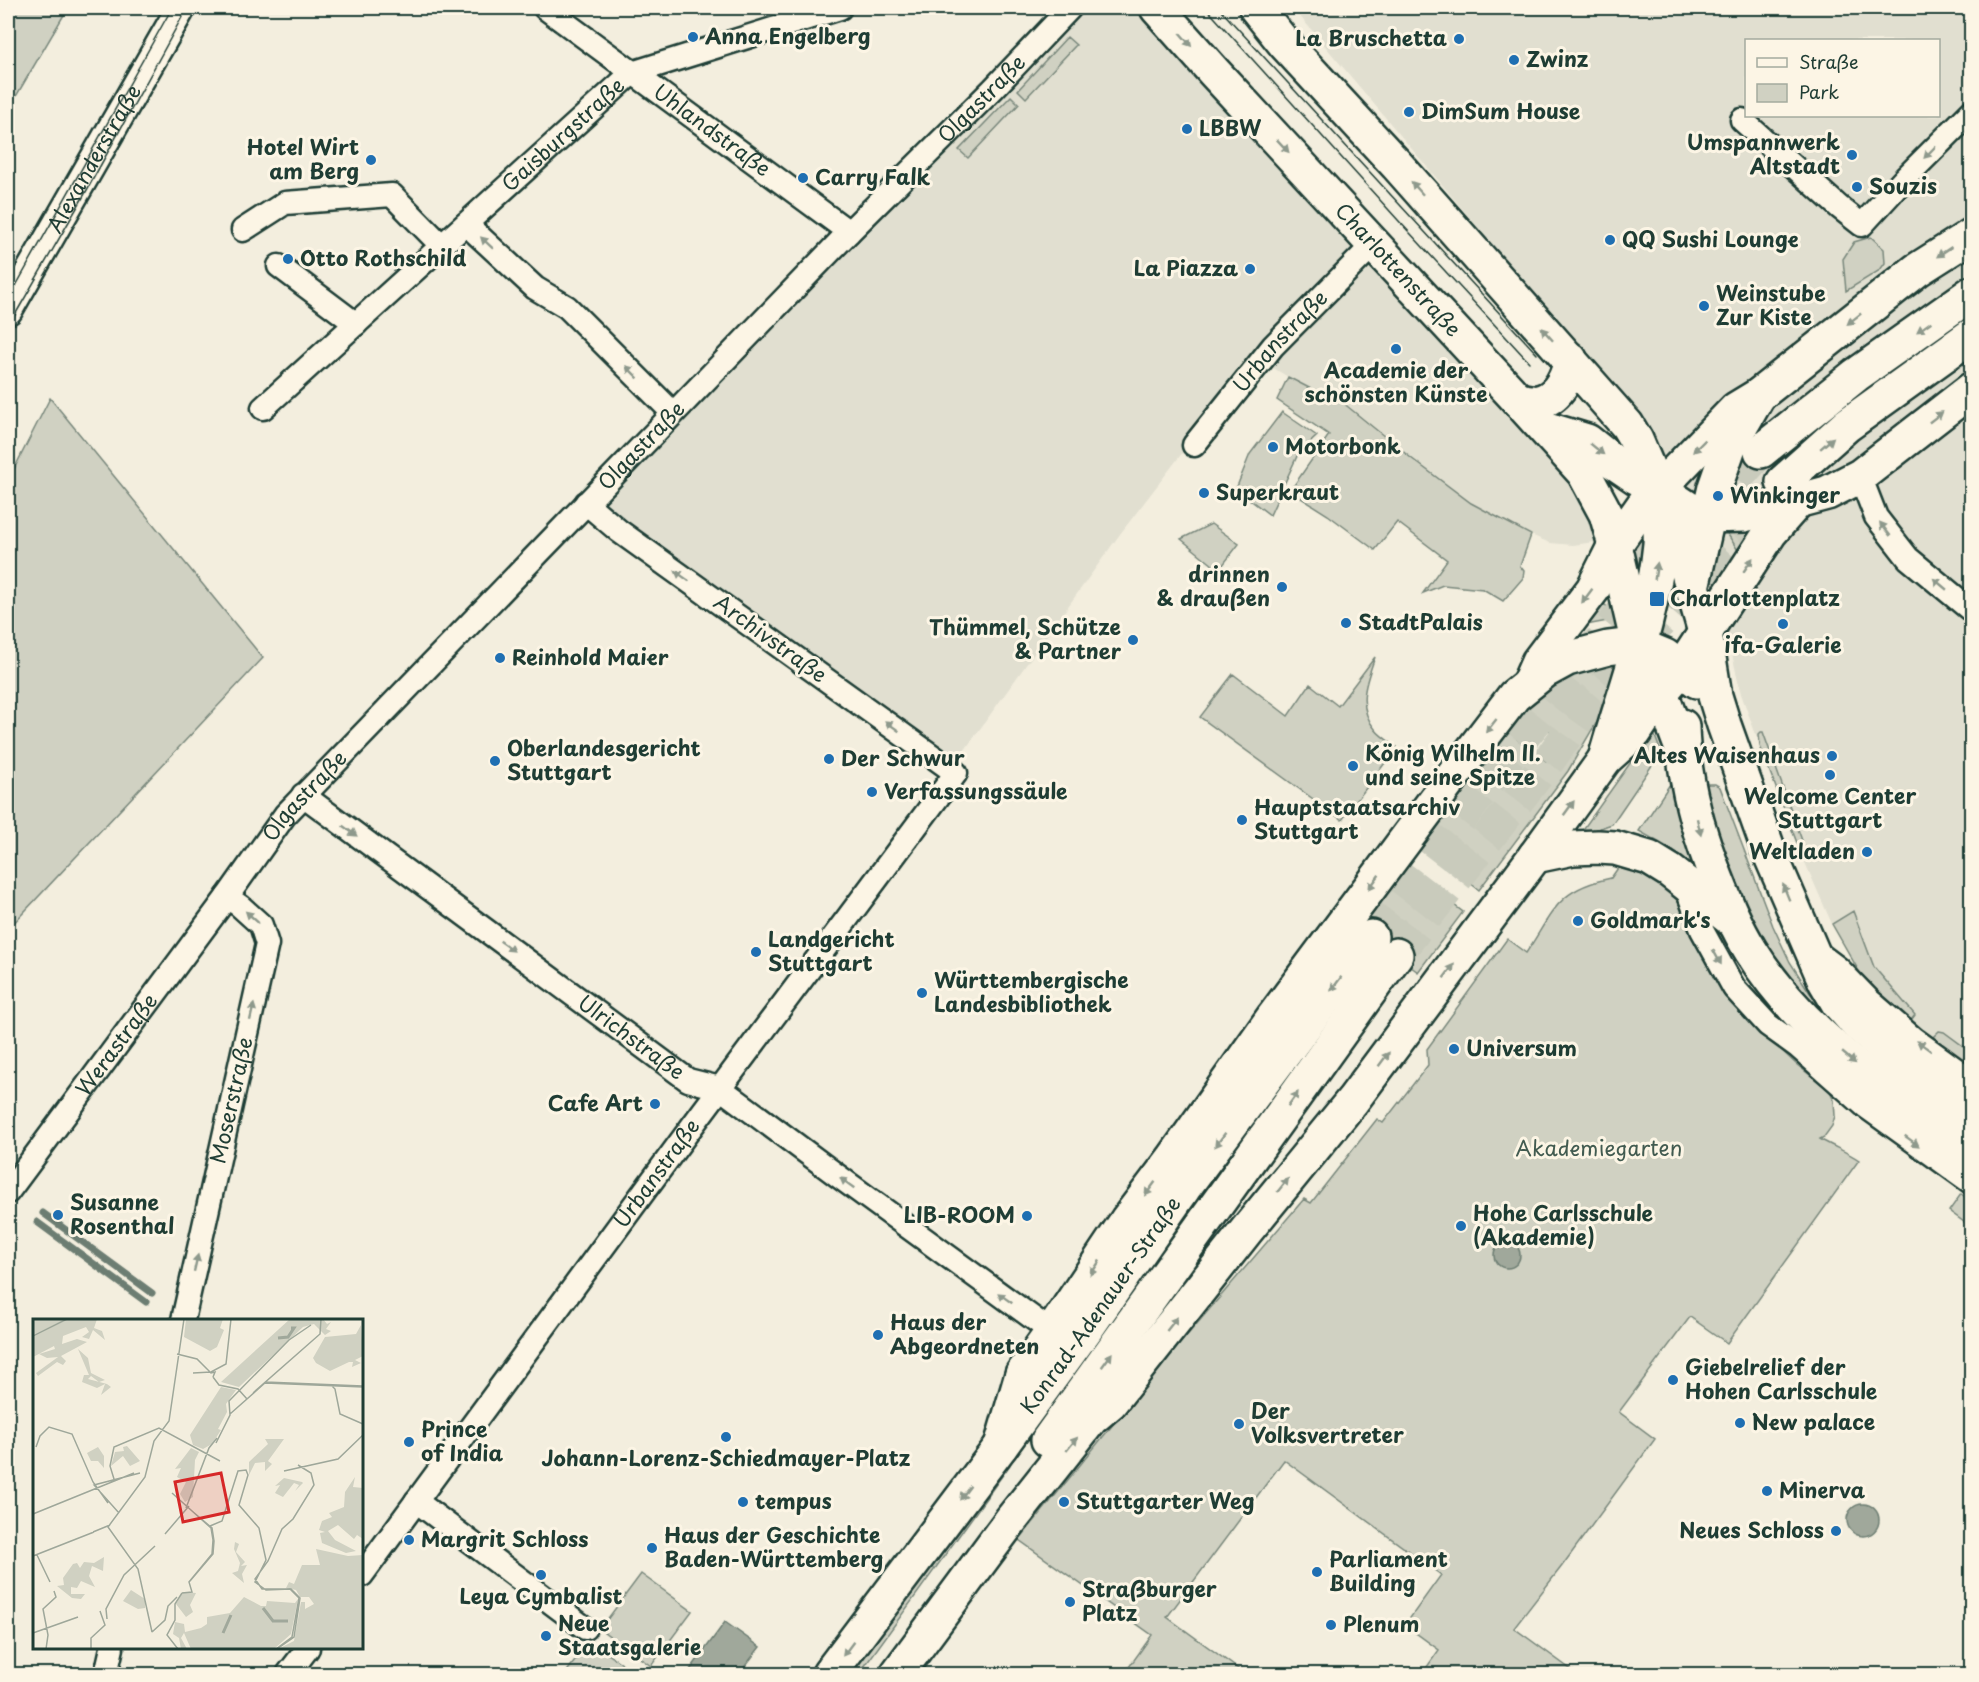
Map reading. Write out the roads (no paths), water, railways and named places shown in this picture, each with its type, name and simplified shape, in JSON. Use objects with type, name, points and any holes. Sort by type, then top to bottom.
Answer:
[{"type":"main road","name":"Charlottenstraße","points":[[1157,8],[1584,474],[1606,514],[1615,545]]},
{"type":"main road","points":[[1256,8],[1284,43],[1397,165],[1627,425],[1636,440],[1679,541],[1705,632],[1715,696],[1770,854],[1825,981],[1838,1003],[1857,1024],[1899,1060],[1971,1114]]},
{"type":"main road","points":[[1530,682],[1538,662],[1593,589],[1615,545],[1656,487],[1675,472],[1736,410],[1759,395],[1917,270],[1971,235]]},
{"type":"main road","points":[[1682,749],[1682,668],[1692,584],[1715,487],[1730,447],[1752,439],[1856,375],[1971,293]]},
{"type":"main road","points":[[897,1674],[1007,1526],[1091,1419],[1110,1403],[1353,1100],[1605,759],[1635,732],[1661,693],[1682,668],[1770,533],[1790,491],[1847,425],[1971,335]]},
{"type":"main road","points":[[1518,400],[1543,401],[1555,393],[1569,371],[1570,359]]},
{"type":"main road","points":[[1759,395],[1748,460],[1758,477],[1772,489],[1827,493],[1860,476],[1971,389]]},
{"type":"main road","points":[[1544,428],[1587,441],[1636,477],[1689,508],[1708,516],[1744,515],[1790,491]]},
{"type":"main road","points":[[1605,759],[1639,649],[1654,582],[1660,542],[1656,487]]},
{"type":"main road","points":[[1615,545],[1639,649],[1661,693],[1682,749],[1701,837],[1734,922],[1770,979],[1804,1020],[1881,1085],[1971,1153]]},
{"type":"main road","points":[[1001,1446],[1022,1374],[1127,1220],[1274,1016],[1514,696],[1545,671],[1568,659],[1624,646],[1665,656],[1715,696]]},
{"type":"main road","points":[[1587,654],[1604,658],[1616,667],[1626,688]]},
{"type":"main road","points":[[1689,783],[1705,766],[1739,765]]},
{"type":"main road","points":[[1535,856],[1573,848],[1598,847],[1649,858],[1670,871],[1734,922]]},
{"type":"main road","name":"Konrad-Adenauer-Straße","points":[[829,1674],[1001,1446],[1184,1188],[1383,946],[1087,1387],[921,1611],[878,1674]]},
{"type":"main road","points":[[1007,1526],[1010,1491]]},
{"type":"street","name":"Alexanderstraße","points":[[8,310],[181,8]]},
{"type":"street","name":"Uhlandstraße","points":[[545,8],[849,232]]},
{"type":"street","name":"Gaisburgstraße","points":[[263,408],[632,73],[840,8]]},
{"type":"street","name":"Olgastraße","points":[[227,897],[285,814],[303,795],[849,232],[993,89],[1070,8]]},
{"type":"street","points":[[1742,120],[1862,225],[1971,111]]},
{"type":"street","points":[[243,230],[285,203],[392,195],[442,246]]},
{"type":"street","points":[[466,224],[535,288],[567,307],[673,413]]},
{"type":"street","name":"Urbanstraße","points":[[1194,445],[1274,346],[1374,244]]},
{"type":"street","points":[[279,266],[356,324]]},
{"type":"street","points":[[1860,476],[1876,517],[1908,558],[1971,611]]},
{"type":"street","name":"Archivstraße","points":[[586,503],[619,531],[956,774]]},
{"type":"street","name":"Urbanstraße","points":[[363,1574],[720,1088],[956,774]]},
{"type":"street","name":"Ulrichstraße","points":[[303,795],[688,1080],[720,1088],[1052,1332]]},
{"type":"street","points":[[1685,884],[1702,930],[1734,988],[1768,1025],[1797,1046],[1865,1106],[1971,1183]]},
{"type":"street","name":"Werastraße","points":[[8,1192],[227,897]]},
{"type":"street","name":"Moserstraße","points":[[183,1319],[267,944],[261,925],[227,897]]},
{"type":"street","points":[[1809,946],[1838,968],[1868,999],[1914,1039],[1971,1081]]},
{"type":"street","points":[[1770,979],[1797,1046]]},
{"type":"street","points":[[417,1501],[585,1628]]},
{"type":"street","points":[[106,1674],[112,1649]]},
{"type":"street","points":[[288,1674],[307,1649]]},
{"type":"waterway","points":[[43,1213],[152,1293]]},
{"type":"waterway","points":[[37,1222],[146,1302]]},
{"type":"tunnel","points":[[1704,515],[1761,451]]},
{"type":"tunnel","points":[[1396,955],[1547,763],[1591,701],[1768,499]]},
{"type":"tunnel","points":[[1371,937],[1524,736],[1644,586]]},
{"type":"tram line","points":[[8,300],[172,8]]},
{"type":"tram line","points":[[8,327],[82,199],[187,8]]},
{"type":"tram line","points":[[1206,8],[1529,362]]},
{"type":"tram line","points":[[1219,8],[1537,354]]},
{"type":"place","name":"Anna Engelberg","points":[[693,37]]},
{"type":"place","name":"La Bruschetta","points":[[1459,39]]},
{"type":"place","name":"Zwinz","points":[[1514,60]]},
{"type":"place","name":"DimSum House","points":[[1409,112]]},
{"type":"place","name":"LBBW","points":[[1187,129]]},
{"type":"place","name":"Umspannwerk Altstadt","points":[[1852,155]]},
{"type":"place","name":"Hotel Wirt am Berg","points":[[371,160]]},
{"type":"place","name":"Carry Falk","points":[[803,178]]},
{"type":"place","name":"Souzis","points":[[1857,187]]},
{"type":"place","name":"QQ Sushi Lounge","points":[[1610,240]]},
{"type":"place","name":"Otto Rothschild","points":[[288,259]]},
{"type":"place","name":"La Piazza","points":[[1250,269]]},
{"type":"place","name":"Weinstube Zur Kiste","points":[[1704,306]]},
{"type":"place","name":"Academie der schönsten Künste","points":[[1396,349]]},
{"type":"place","name":"Motorbonk","points":[[1273,447]]},
{"type":"place","name":"Superkraut","points":[[1204,493]]},
{"type":"place","name":"Winkinger","points":[[1718,496]]},
{"type":"place","name":"drinnen & draußen","points":[[1282,587]]},
{"type":"place","name":"Charlottenplatz","points":[[1657,599]]},
{"type":"place","name":"StadtPalais","points":[[1346,623]]},
{"type":"place","name":"ifa-Galerie","points":[[1783,624]]},
{"type":"place","name":"Thümmel, Schütze & Partner","points":[[1133,640]]},
{"type":"place","name":"Reinhold Maier","points":[[500,658]]},
{"type":"place","name":"Altes Waisenhaus","points":[[1832,756]]},
{"type":"place","name":"Der Schwur","points":[[829,759]]},
{"type":"place","name":"Oberlandesgericht Stuttgart","points":[[495,761]]},
{"type":"place","name":"König Wilhelm II. und seine Spitze","points":[[1353,766]]},
{"type":"place","name":"Welcome Center Stuttgart","points":[[1830,775]]},
{"type":"place","name":"Verfassungssäule","points":[[872,792]]},
{"type":"place","name":"Hauptstaatsarchiv Stuttgart","points":[[1242,820]]},
{"type":"place","name":"Weltladen","points":[[1867,852]]},
{"type":"place","name":"Goldmark's","points":[[1578,921]]},
{"type":"place","name":"Landgericht Stuttgart","points":[[756,952]]},
{"type":"place","name":"Württembergische Landesbibliothek","points":[[922,993]]},
{"type":"place","name":"Universum","points":[[1454,1049]]},
{"type":"place","name":"Cafe Art","points":[[655,1104]]},
{"type":"place","name":"Susanne Rosenthal","points":[[58,1215]]},
{"type":"place","name":"LIB-ROOM","points":[[1027,1216]]},
{"type":"place","name":"Hohe Carlsschule (Akademie)","points":[[1461,1226]]},
{"type":"place","name":"Haus der Abgeordneten","points":[[878,1335]]},
{"type":"place","name":"Giebelrelief der Hohen Carlsschule","points":[[1673,1380]]},
{"type":"place","name":"New palace","points":[[1740,1423]]},
{"type":"place","name":"Der Volksvertreter","points":[[1239,1424]]},
{"type":"place","name":"Johann-Lorenz-Schiedmayer-Platz","points":[[726,1437]]},
{"type":"place","name":"Prince of India","points":[[409,1442]]},
{"type":"place","name":"Minerva","points":[[1767,1491]]},
{"type":"place","name":"tempus","points":[[743,1502]]},
{"type":"place","name":"Stuttgarter Weg","points":[[1064,1502]]},
{"type":"place","name":"Neues Schloss","points":[[1836,1531]]},
{"type":"place","name":"Margrit Schloss","points":[[409,1540]]},
{"type":"place","name":"Haus der Geschichte Baden-Württemberg","points":[[652,1548]]},
{"type":"place","name":"Parliament Building","points":[[1317,1572]]},
{"type":"place","name":"Leya Cymbalist","points":[[541,1575]]},
{"type":"place","name":"Straßburger Platz","points":[[1070,1602]]},
{"type":"place","name":"Plenum","points":[[1331,1625]]},
{"type":"place","name":"Neue Staatsgalerie","points":[[546,1636]]},
{"type":"park label","name":"Akademiegarten","points":[[1599,1149]]}]
